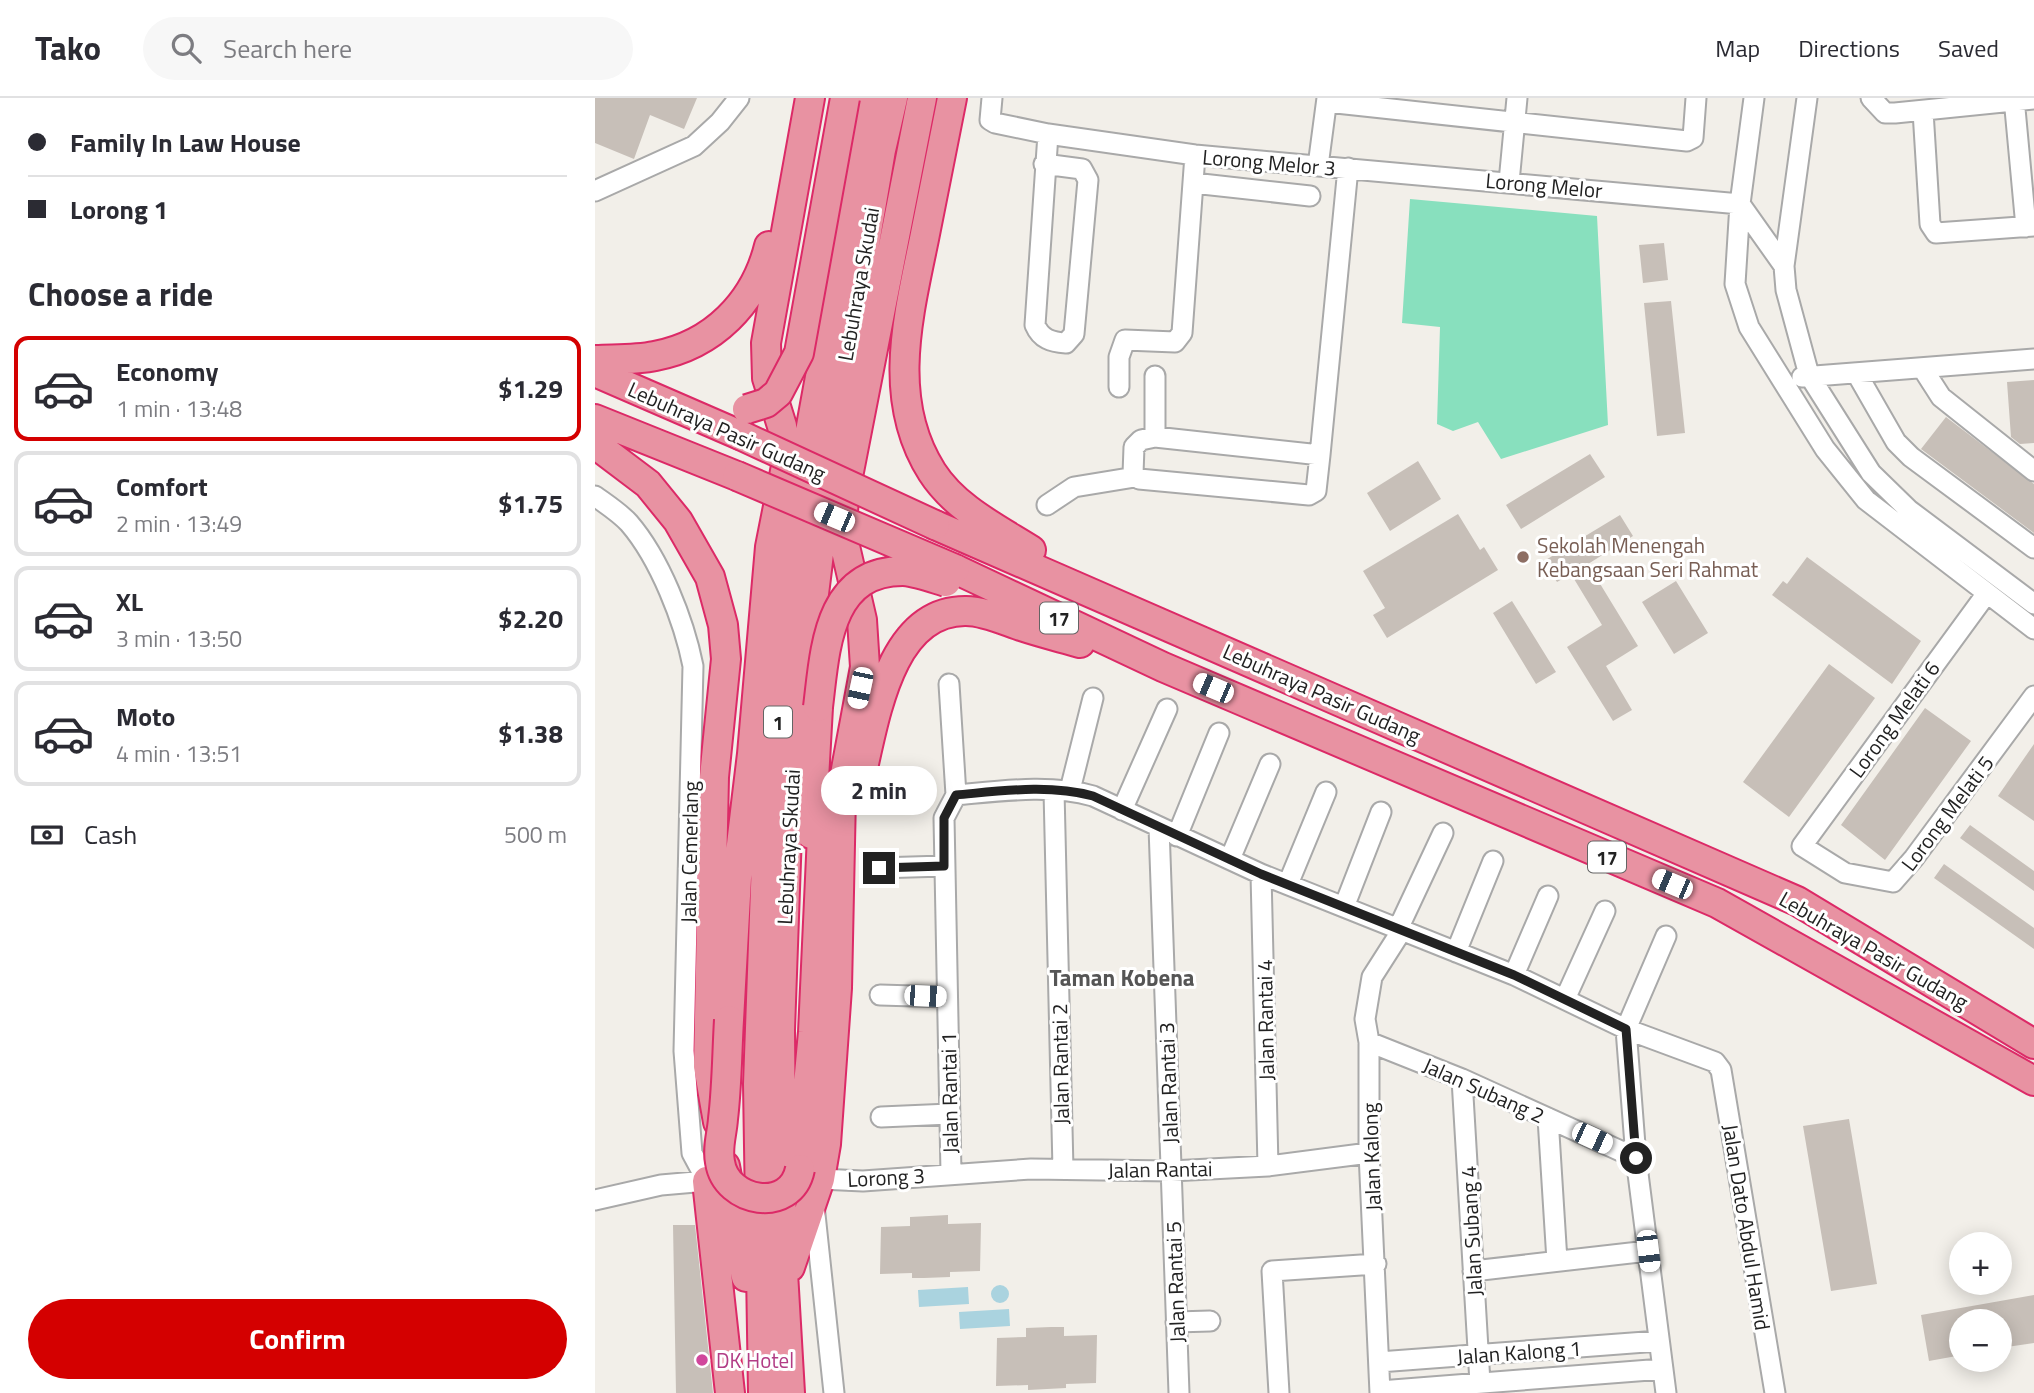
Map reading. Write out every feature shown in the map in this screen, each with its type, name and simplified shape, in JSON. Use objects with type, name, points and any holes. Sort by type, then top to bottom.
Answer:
[{"type":"highway","points":[[595,360],[671,352],[708,335],[729,319],[747,299],[762,274],[795,98]]},
{"type":"highway","points":[[810,98],[767,343],[767,378],[782,426],[787,461],[770,547],[745,752],[723,1120],[718,1148],[722,1174],[740,1194],[761,1199],[775,1197],[790,1188],[811,1183]]},
{"type":"highway","points":[[801,481],[795,421],[781,380],[780,351],[822,177],[836,98]]},
{"type":"highway","points":[[743,422],[778,393],[799,353],[845,98]]},
{"type":"highway","name":"Lebuhraya Skudai","points":[[763,1393],[760,1352],[758,1084],[767,832],[801,481],[871,98]]},
{"type":"highway","name":"Lebuhraya Skudai","points":[[790,1393],[784,1295],[780,1030],[788,804],[846,352],[880,150],[893,98]]},
{"type":"highway","points":[[784,1295],[831,1088],[841,858],[841,796],[865,667],[862,620],[841,529],[856,424],[922,98]]},
{"type":"highway","points":[[950,98],[906,327],[903,380],[908,415],[918,446],[933,473],[976,517],[1100,594]]},
{"type":"highway","name":"Lebuhraya Pasir Gudang","points":[[595,372],[646,394],[725,410],[935,525],[1100,594],[1797,901],[2034,1044]]},
{"type":"highway","name":"Lebuhraya Pasir Gudang","points":[[595,419],[737,476],[950,575],[1717,903],[2034,1081]]},
{"type":"highway","points":[[595,436],[633,457],[671,489],[709,538],[725,570],[736,602],[745,675],[745,752]]},
{"type":"highway","points":[[595,444],[648,484],[678,521],[710,577],[723,625],[726,659],[715,777],[708,1066],[760,1352]]},
{"type":"highway","points":[[811,1183],[812,1047],[827,764],[847,662],[846,630],[828,547],[825,501]]},
{"type":"highway","points":[[811,1183],[807,886],[818,707],[825,650],[834,614],[845,595],[861,584],[892,572],[950,575]]},
{"type":"highway","points":[[841,858],[887,678],[900,650],[918,628],[941,613],[968,611],[993,616],[1163,667]]},
{"type":"highway","points":[[707,1181],[731,1198]]},
{"type":"highway","points":[[707,1181],[730,1393]]},
{"type":"street","points":[[595,191],[694,146],[720,122],[739,98]]},
{"type":"street","name":"Lorong Melor 3","points":[[992,98],[990,120],[1048,134],[1195,155],[1348,169],[1314,494],[1135,477]]},
{"type":"street","points":[[1509,182],[1517,98]]},
{"type":"street","points":[[1318,166],[1327,100],[1687,141],[1694,134],[1696,98]]},
{"type":"street","points":[[1754,98],[1740,204],[1735,284],[1749,327],[1825,449],[1867,500],[2034,629]]},
{"type":"street","points":[[1807,98],[1784,266],[1786,290],[1809,375],[1871,473],[1909,510],[2034,604]]},
{"type":"street","points":[[1871,98],[1885,113],[2021,99],[2030,227],[1936,233],[1930,224],[1923,111]]},
{"type":"street","points":[[1044,164],[1082,169],[1088,180],[1074,334],[1066,343],[1053,342],[1043,337],[1035,325],[1044,164],[1048,134]]},
{"type":"street","points":[[1118,387],[1121,347],[1125,340],[1175,342],[1182,333],[1195,155]]},
{"type":"street","name":"Lorong Melor","points":[[1348,169],[1740,204]]},
{"type":"street","points":[[1193,183],[1310,196]]},
{"type":"street","points":[[1740,204],[1784,266]]},
{"type":"street","points":[[1783,383],[1809,375],[1859,379],[1923,369],[2034,359]]},
{"type":"street","points":[[1923,369],[1941,397],[2034,471]]},
{"type":"street","points":[[1154,376],[1154,437]]},
{"type":"street","points":[[1829,407],[1838,388],[1859,379]]},
{"type":"street","points":[[1859,379],[1896,442],[1911,457],[2034,548]]},
{"type":"street","points":[[1047,505],[1074,487],[1135,477],[1134,447],[1142,440],[1154,437],[1319,455]]},
{"type":"street","points":[[2011,454],[2034,452]]},
{"type":"street","name":"Jalan Cemerlang","points":[[595,496],[629,523],[656,566],[686,630],[693,666],[684,1051],[692,1153],[707,1181]]},
{"type":"street","name":"Lorong Melati 6","points":[[1802,846],[1987,593]]},
{"type":"street","name":"Jalan Rantai 1","points":[[949,684],[952,800],[944,818],[944,866],[951,1173]]},
{"type":"street","name":"Lorong Melati 5","points":[[1802,846],[1845,873],[1893,883],[1914,859],[2034,696]]},
{"type":"street","name":"Jalan Rantai 2","points":[[1063,1169],[1062,790],[1093,698]]},
{"type":"street","points":[[1122,810],[1167,709]]},
{"type":"street","points":[[1177,835],[1219,733]]},
{"type":"street","points":[[1230,859],[1270,764]]},
{"type":"street","points":[[952,800],[1016,790],[1062,790],[1122,810],[1261,874],[1514,975],[1626,1029]]},
{"type":"street","points":[[1288,884],[1326,792]]},
{"type":"street","points":[[1344,907],[1381,812]]},
{"type":"street","name":"Jalan Rantai 3","points":[[1159,827],[1171,1171]]},
{"type":"street","name":"Jalan Kalong","points":[[1380,1392],[1369,1153],[1369,1042],[1365,1019],[1370,984],[1377,967],[1400,930],[1443,833]]},
{"type":"street","points":[[1456,952],[1493,861]]},
{"type":"street","points":[[879,868],[944,866]]},
{"type":"street","name":"Jalan Rantai 4","points":[[1261,874],[1268,1166]]},
{"type":"street","points":[[1514,975],[1548,896]]},
{"type":"street","points":[[1565,999],[1605,911]]},
{"type":"street","points":[[1666,1393],[1636,1158],[1626,1029],[1667,936]]},
{"type":"street","points":[[880,995],[947,997]]},
{"type":"street","name":"Jalan Dato Abdul Hamid","points":[[1626,1029],[1716,1062],[1721,1070],[1775,1393]]},
{"type":"street","name":"Jalan Subang 2","points":[[1369,1042],[1462,1079],[1636,1158]]},
{"type":"street","name":"Jalan Subang 4","points":[[1462,1079],[1480,1383]]},
{"type":"street","points":[[881,1116],[950,1115]]},
{"type":"street","points":[[1548,1118],[1557,1261]]},
{"type":"street","name":"Jalan Rantai","points":[[951,1173],[1063,1169],[1171,1171],[1268,1166],[1369,1153]]},
{"type":"street","name":"Jalan Rantai 5","points":[[1171,1171],[1179,1393]]},
{"type":"street","name":"Lorong 3","points":[[811,1183],[951,1173]]},
{"type":"street","points":[[595,1200],[653,1187],[707,1181]]},
{"type":"street","points":[[811,1183],[834,1393]]},
{"type":"street","points":[[1473,1271],[1648,1251]]},
{"type":"street","points":[[1279,1393],[1272,1271],[1375,1264]]},
{"type":"street","points":[[1176,1322],[1210,1321]]},
{"type":"street","name":"Jalan Kalong 1","points":[[1379,1362],[1659,1341]]},
{"type":"street","name":"Jalan Kalong 1","points":[[1380,1392],[1663,1369]]},
{"type":"green space","points":[[1410,199],[1597,216],[1608,425],[1501,459],[1478,422],[1453,431],[1437,424],[1440,327],[1402,323]]},
{"type":"water","points":[[1000,1285],[1006,1288],[1009,1294],[1006,1300],[1000,1303],[994,1300],[991,1294],[994,1288]]},
{"type":"water","points":[[968,1287],[969,1304],[919,1307],[918,1290]]},
{"type":"water","points":[[1009,1309],[1010,1326],[960,1329],[959,1312]]},
{"type":"building","points":[[595,98],[697,98],[684,129],[650,115],[634,159],[595,143]]},
{"type":"building","points":[[1664,243],[1668,280],[1643,283],[1639,245]]},
{"type":"building","points":[[1671,301],[1685,433],[1657,436],[1644,303]]},
{"type":"building","points":[[2034,380],[2034,443],[2020,444],[2011,437],[2007,382]]},
{"type":"building","points":[[1946,417],[2034,484],[2034,533],[1921,449]]},
{"type":"building","points":[[1590,454],[1605,477],[1521,529],[1506,505]]},
{"type":"building","points":[[1418,461],[1441,499],[1390,531],[1367,493]]},
{"type":"building","points":[[1458,514],[1480,550],[1484,547],[1498,570],[1387,638],[1373,615],[1385,608],[1363,571]]},
{"type":"building","points":[[1620,515],[1633,536],[1588,564],[1638,646],[1606,666],[1632,710],[1613,721],[1567,647],[1602,625],[1571,574],[1557,582],[1544,561]]},
{"type":"building","points":[[1807,557],[1921,641],[1892,684],[1772,595],[1783,581],[1787,584]]},
{"type":"building","points":[[1676,581],[1708,633],[1674,654],[1642,602]]},
{"type":"building","points":[[1512,601],[1556,672],[1536,684],[1493,613]]},
{"type":"building","points":[[1829,664],[1875,698],[1789,817],[1743,782]]},
{"type":"building","points":[[1925,708],[1971,741],[1885,860],[1841,825]]},
{"type":"building","points":[[2034,744],[2034,821],[1998,796]]},
{"type":"building","points":[[1970,825],[2034,871],[2034,891],[1960,838]]},
{"type":"building","points":[[1944,864],[2034,928],[2034,949],[1934,878]]},
{"type":"building","points":[[1849,1119],[1877,1284],[1831,1291],[1803,1126]]},
{"type":"building","points":[[948,1215],[948,1224],[981,1223],[980,1271],[950,1272],[950,1277],[924,1278],[912,1278],[912,1273],[880,1274],[881,1227],[910,1226],[910,1217]]},
{"type":"building","points":[[673,1225],[695,1225],[713,1393],[676,1393]]},
{"type":"building","points":[[2034,1295],[2034,1343],[2012,1346],[2012,1309],[1955,1309]]},
{"type":"building","points":[[1949,1310],[1949,1357],[1929,1361],[1921,1315]]},
{"type":"building","points":[[1064,1327],[1064,1336],[1097,1335],[1096,1383],[1028,1390],[1028,1385],[996,1386],[997,1338],[1026,1337],[1026,1328]]},
{"type":"place","name":"Sekolah Menengah Kebangsaan Seri Rahmat","points":[[1523,557]]},
{"type":"place","name":"DK Hotel","points":[[702,1360]]},
{"type":"district","name":"Taman Kobena","points":[[1122,977]]},
{"type":"route","points":[[879,868],[944,866],[944,818],[948,804],[956,795],[1016,790],[1070,790],[1093,796],[1261,874],[1514,975],[1626,1029],[1636,1158]]}]
